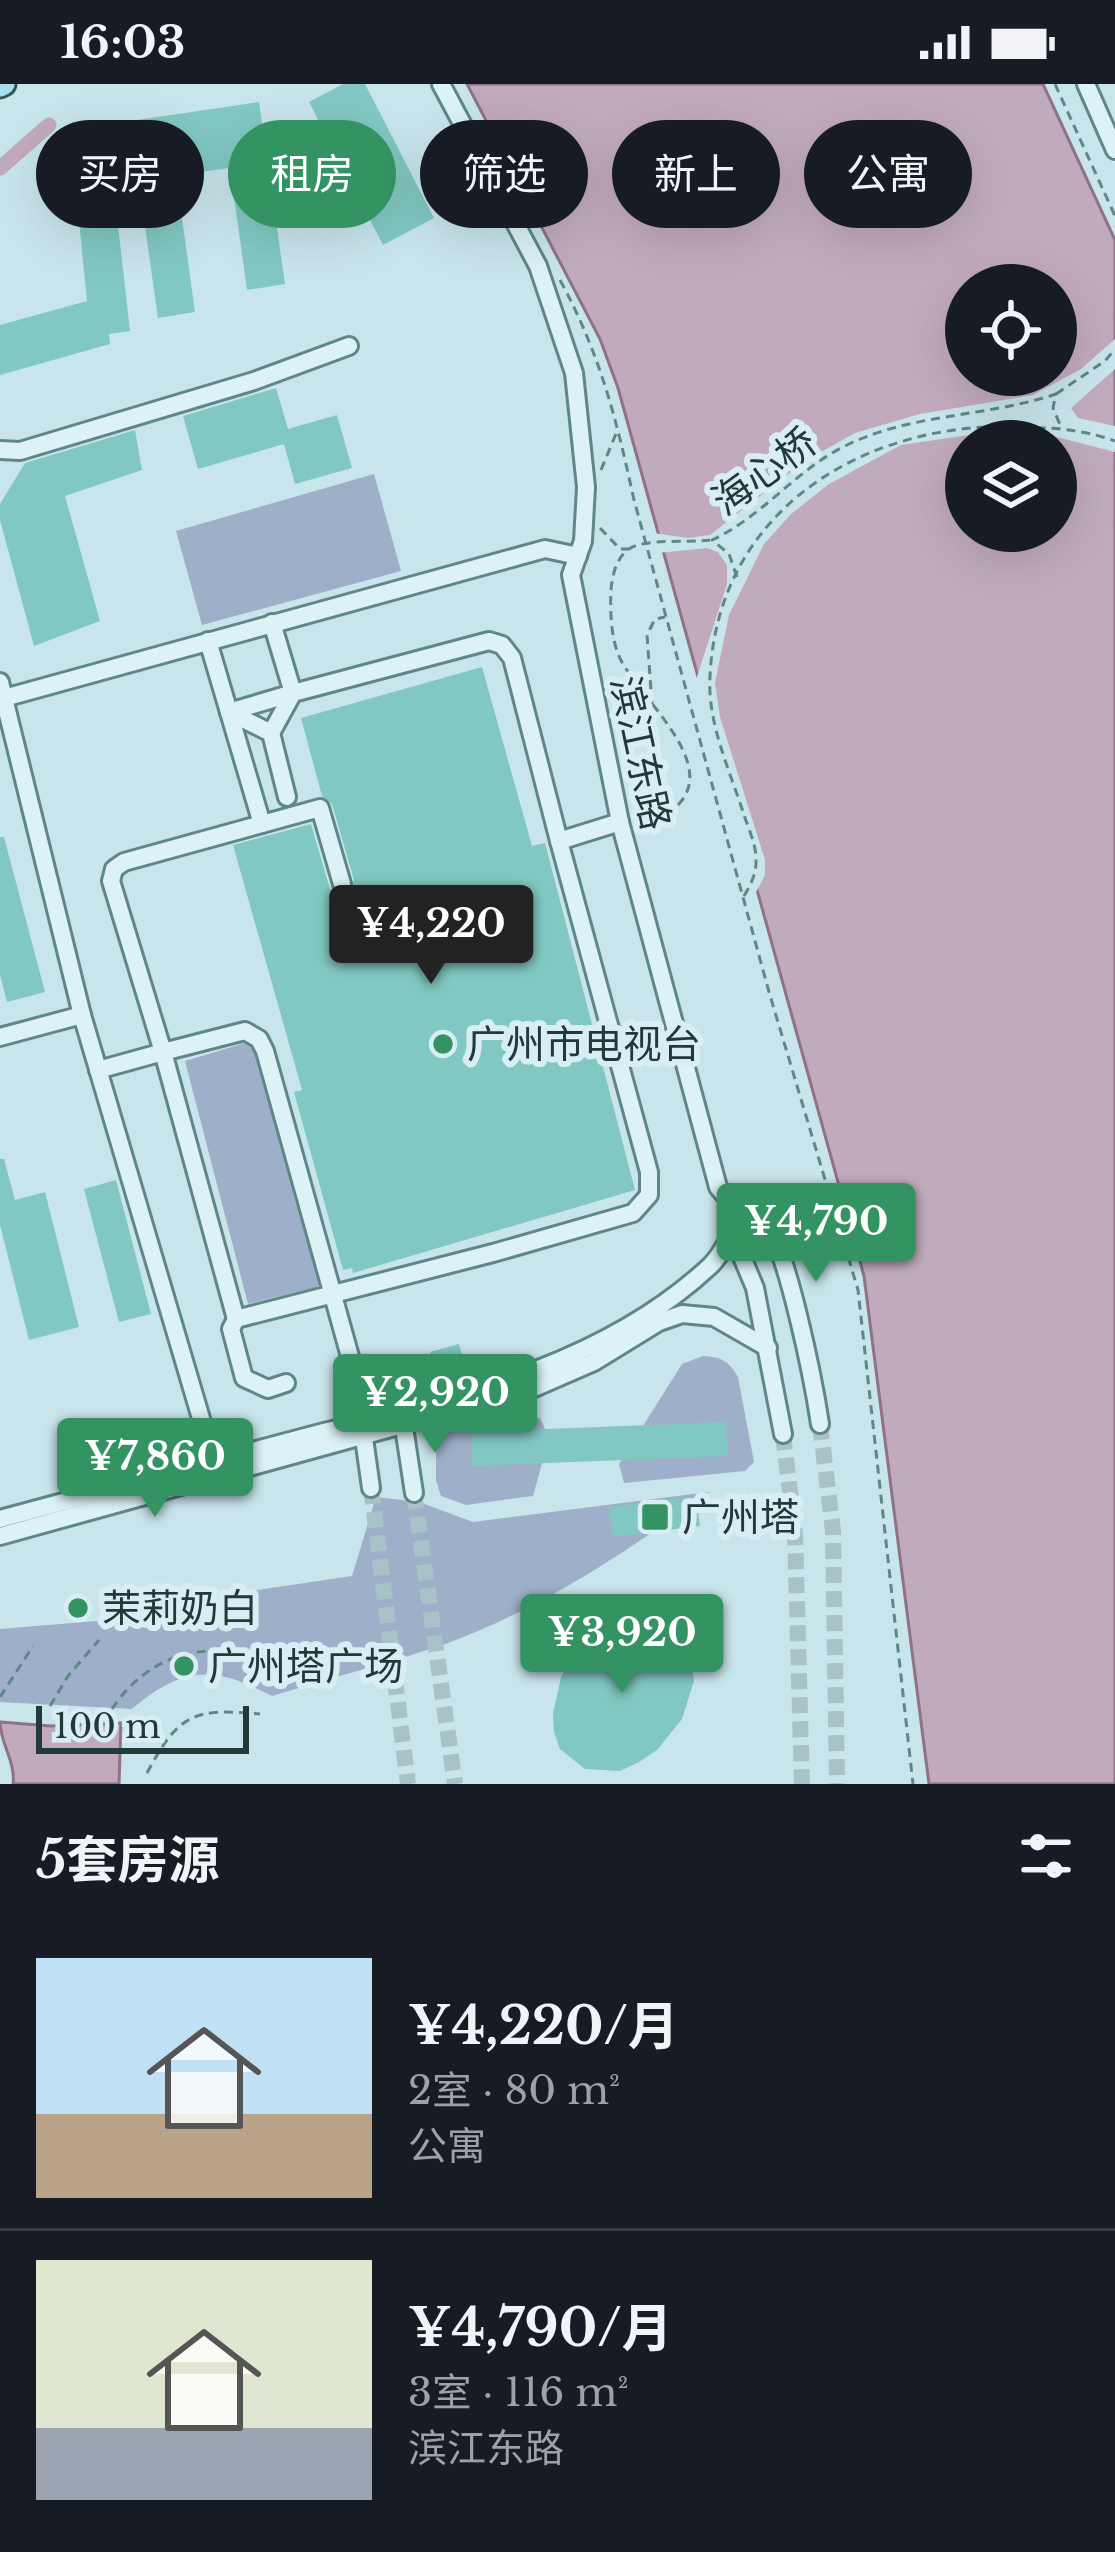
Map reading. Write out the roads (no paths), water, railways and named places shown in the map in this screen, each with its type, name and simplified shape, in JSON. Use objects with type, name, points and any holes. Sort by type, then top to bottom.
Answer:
[{"type":"street","name":"滨江东路","points":[[441,84],[538,266],[574,373],[586,487],[583,541],[571,575],[620,822],[718,1187],[729,1200],[755,1211],[766,1222]]},
{"type":"street","points":[[1086,84],[1115,150]]},
{"type":"street","points":[[0,450],[20,451],[349,346]]},
{"type":"street","points":[[216,1469],[82,1015],[2,690],[208,641],[545,549],[578,556]]},
{"type":"street","points":[[272,623],[293,693],[272,733],[287,797]]},
{"type":"street","points":[[208,641],[262,824]]},
{"type":"street","points":[[229,712],[489,641],[502,645],[512,658],[649,1172],[649,1195],[633,1213],[236,1319]]},
{"type":"street","points":[[229,712],[272,733]]},
{"type":"street","points":[[286,1383],[268,1388],[244,1378],[231,1329],[236,1319],[111,881],[114,869],[124,862],[320,808],[343,884]]},
{"type":"street","points":[[559,841],[620,822]]},
{"type":"street","points":[[0,1037],[82,1015]]},
{"type":"street","points":[[98,1070],[244,1031],[259,1040],[361,1396]]},
{"type":"street","points":[[0,1536],[500,1384],[598,1341],[698,1276],[723,1252],[746,1219],[766,1222],[797,1314],[820,1424]]},
{"type":"street","points":[[732,1233],[754,1288],[783,1434]]},
{"type":"street","points":[[0,1519],[404,1427],[565,1376],[659,1322],[682,1314],[714,1317],[768,1348]]},
{"type":"street","points":[[379,1418],[404,1427]]},
{"type":"street","points":[[370,1488],[364,1438],[379,1418]]},
{"type":"street","points":[[404,1427],[414,1492]]},
{"type":"waterway","points":[[0,168],[36,136]]},
{"type":"tunnel","points":[[820,1424],[833,1531],[837,1784]]},
{"type":"tunnel","points":[[783,1434],[795,1533],[802,1784]]},
{"type":"tunnel","points":[[371,1488],[408,1784]]},
{"type":"tunnel","points":[[414,1493],[455,1784]]},
{"type":"place","name":"广州市电视台","points":[[443,1044]]},
{"type":"place","name":"广州塔","points":[[655,1517]]},
{"type":"place","name":"茉莉奶白","points":[[78,1608]]},
{"type":"place","name":"广州塔广场","points":[[184,1666]]}]
